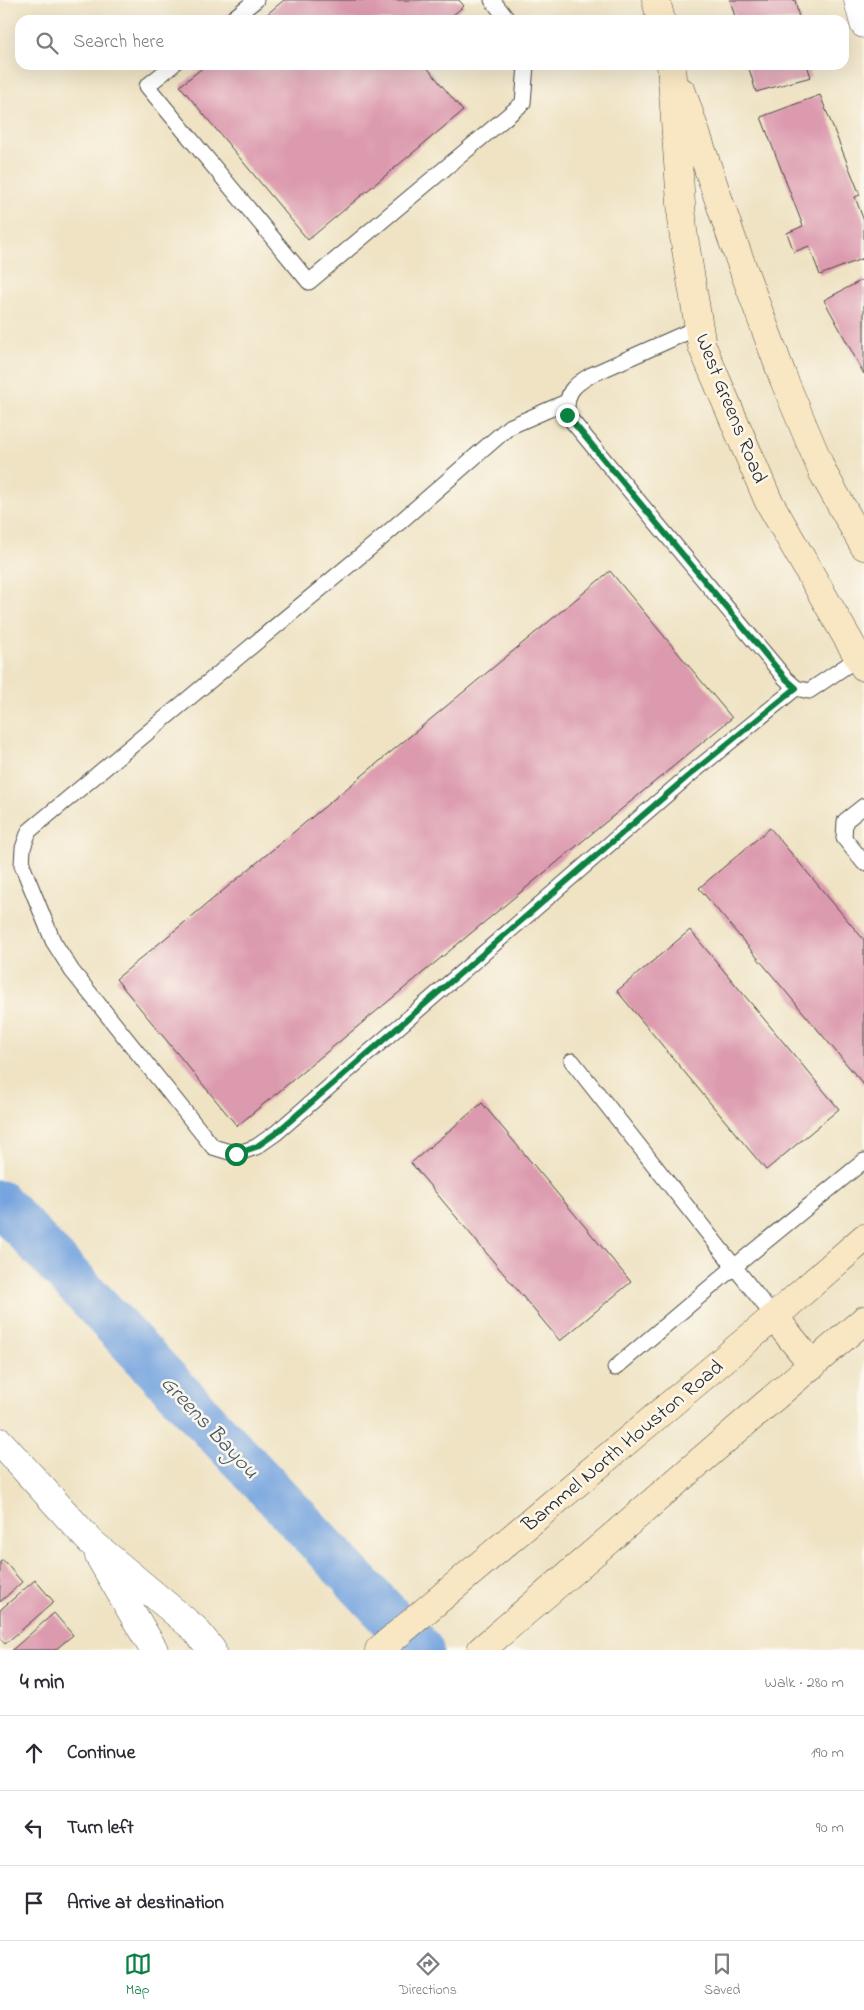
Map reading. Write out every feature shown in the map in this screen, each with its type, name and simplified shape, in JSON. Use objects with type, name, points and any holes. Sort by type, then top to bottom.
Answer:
[{"type":"main road","name":"West Greens Road","points":[[672,70],[683,231],[702,346],[768,500],[862,660]]},
{"type":"main road","name":"West Greens Road","points":[[674,70],[730,236],[784,380],[823,473],[864,546]]},
{"type":"main road","name":"Bammel North Houston Road","points":[[379,1650],[774,1317],[864,1238]]},
{"type":"main road","points":[[774,1317],[813,1365]]},
{"type":"main road","points":[[481,1650],[864,1320]]},
{"type":"street","points":[[858,0],[864,24]]},
{"type":"street","points":[[0,1442],[91,1542],[195,1629],[212,1650]]},
{"type":"street","points":[[91,1542],[154,1650]]},
{"type":"lane","points":[[237,15],[256,0]]},
{"type":"lane","points":[[492,0],[504,15]]},
{"type":"lane","points":[[167,70],[147,86],[309,282],[523,103],[526,70]]},
{"type":"lane","points":[[699,327],[575,384],[566,402],[567,415],[785,678],[796,688],[809,691],[862,660]]},
{"type":"lane","points":[[566,402],[509,427],[377,542],[29,831],[23,848],[22,865],[53,941],[72,971],[213,1147],[236,1154],[256,1147],[276,1133],[687,777],[796,688]]},
{"type":"lane","points":[[864,806],[845,820],[844,838],[864,863]]},
{"type":"lane","points":[[572,1061],[774,1317]]},
{"type":"lane","points":[[615,1368],[734,1266],[864,1161]]},
{"type":"building","points":[[284,0],[459,0],[464,6],[453,15],[266,15]]},
{"type":"building","points":[[730,0],[795,0],[798,15],[734,15]]},
{"type":"building","points":[[200,70],[429,70],[463,111],[308,240],[180,86]]},
{"type":"building","points":[[749,70],[809,70],[811,77],[756,92]]},
{"type":"building","points":[[820,95],[860,195],[855,197],[864,221],[864,258],[820,275],[809,246],[794,252],[787,233],[803,226],[761,117]]},
{"type":"building","points":[[864,279],[864,374],[824,300]]},
{"type":"building","points":[[610,571],[732,718],[237,1126],[116,979]]},
{"type":"building","points":[[770,828],[864,940],[864,1085],[699,888]]},
{"type":"building","points":[[690,930],[839,1109],[766,1170],[617,991]]},
{"type":"building","points":[[482,1103],[631,1282],[560,1341],[411,1163]]},
{"type":"building","points":[[3,1560],[22,1582],[0,1602],[0,1562]]},
{"type":"building","points":[[35,1580],[54,1602],[5,1644],[0,1638],[0,1610]]},
{"type":"building","points":[[54,1613],[73,1635],[55,1650],[12,1650]]},
{"type":"waterway","name":"Greens Bayou","points":[[0,1203],[421,1650]]},
{"type":"route","points":[[236,1154],[256,1147],[276,1133],[687,777],[796,688],[785,678],[567,415]]}]
